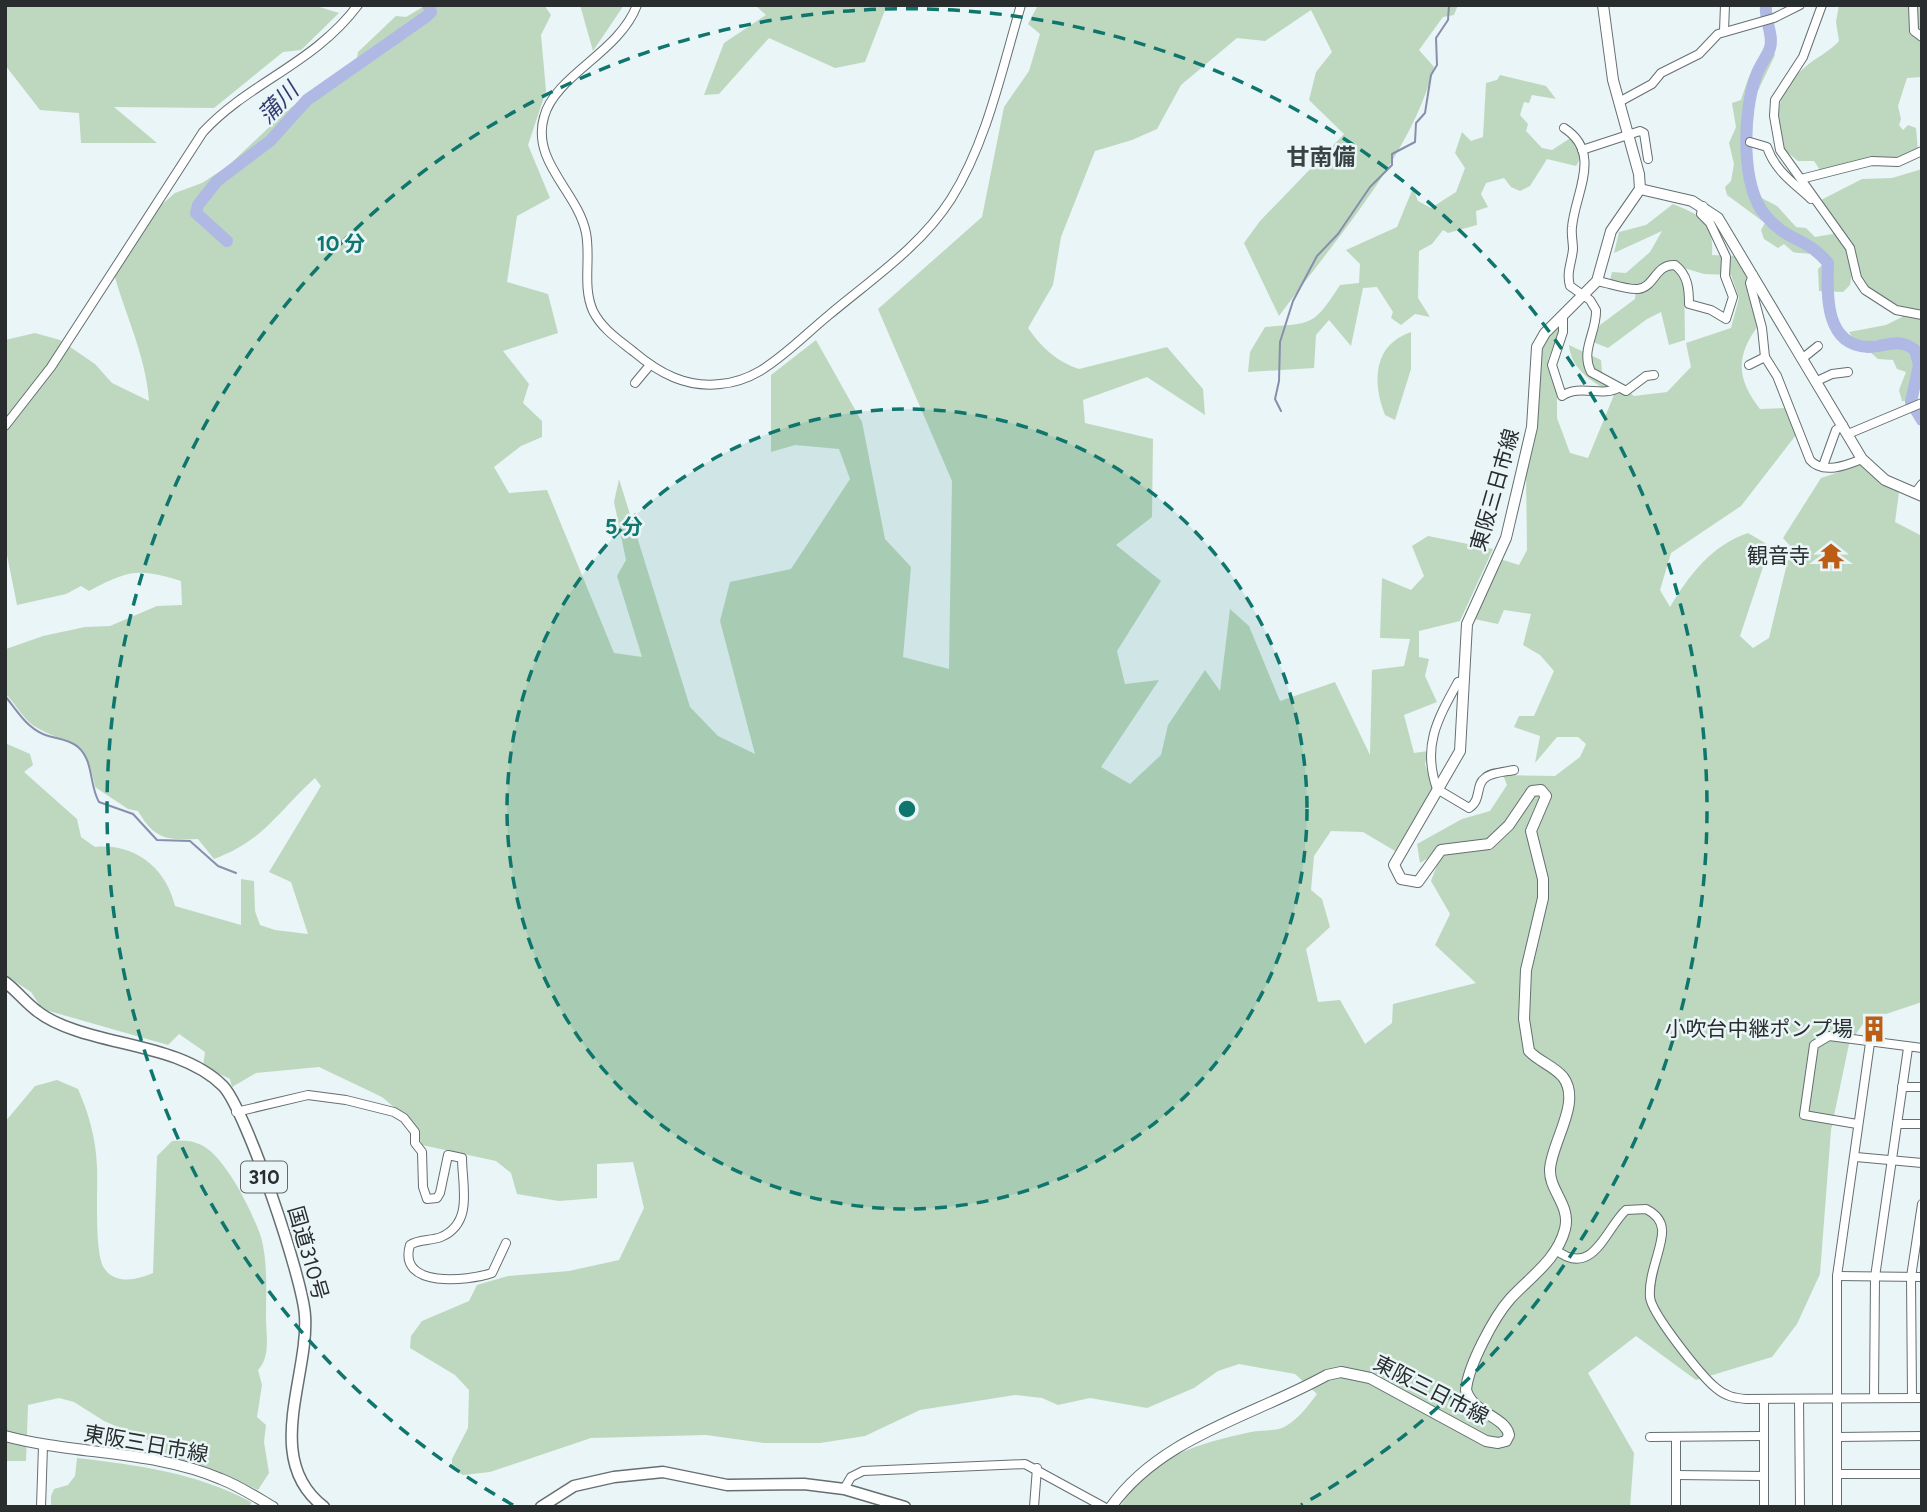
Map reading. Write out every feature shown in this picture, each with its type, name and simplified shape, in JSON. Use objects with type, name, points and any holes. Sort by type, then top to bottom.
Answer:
[{"type":"highway","name":"国道310号","points":[[5,982],[37,1012],[75,1030],[152,1049],[206,1074],[224,1087],[267,1184],[304,1301],[305,1343],[291,1431],[299,1472],[307,1490],[322,1506]]},
{"type":"highway","points":[[541,1507],[574,1486],[614,1477],[663,1472],[727,1485],[804,1484],[845,1489],[905,1507]]},
{"type":"main road","points":[[1603,5],[1619,102],[1640,189],[1692,201],[1718,218],[1863,459],[1885,480],[1918,495]]},
{"type":"main road","name":"東阪三日市線","points":[[1111,1507],[1129,1481],[1149,1464],[1177,1447],[1327,1374],[1341,1371],[1370,1378],[1486,1441],[1497,1444],[1506,1441],[1508,1430],[1475,1406],[1468,1397],[1467,1380],[1495,1320],[1508,1301],[1556,1250],[1563,1234],[1566,1216],[1550,1168],[1568,1092],[1559,1073],[1529,1051],[1524,1004],[1528,957],[1540,921],[1544,898],[1543,879],[1531,831],[1546,804],[1546,796],[1541,790],[1532,792],[1509,825],[1489,844],[1441,850],[1418,882],[1408,882],[1398,875],[1395,859],[1460,751],[1466,624],[1504,545],[1532,427],[1537,346],[1545,333],[1585,296],[1597,281],[1611,231],[1640,189]]},
{"type":"main road","name":"東阪三日市線","points":[[5,1436],[43,1446],[193,1469],[222,1479],[273,1507]]},
{"type":"street","points":[[5,426],[51,367],[203,132],[230,107],[309,55],[358,5]]},
{"type":"street","points":[[637,5],[619,37],[554,97],[546,110],[541,133],[547,159],[583,222],[587,245],[587,287],[594,312],[607,330],[650,365],[672,377],[694,384],[719,384],[750,376],[774,360],[913,245],[940,215],[970,164],[1021,5]]},
{"type":"street","points":[[1724,5],[1724,31]]},
{"type":"street","points":[[1619,102],[1652,84],[1661,73],[1699,54],[1712,39],[1724,31],[1774,18],[1800,5]]},
{"type":"street","points":[[1822,5],[1803,57],[1773,107],[1780,150],[1850,248],[1857,278],[1865,290],[1896,310],[1922,315]]},
{"type":"street","points":[[1913,5],[1914,31],[1922,37]]},
{"type":"street","points":[[1564,128],[1582,150],[1587,173],[1580,186],[1572,227],[1573,250],[1568,275],[1570,286],[1594,305],[1596,315],[1587,349],[1588,366],[1591,372],[1626,391],[1646,376],[1654,375]]},
{"type":"street","points":[[1582,150],[1628,134],[1644,133],[1648,159]]},
{"type":"street","points":[[1750,142],[1767,147],[1774,163],[1792,184],[1815,198]]},
{"type":"street","points":[[1801,179],[1872,161],[1898,162],[1922,152]]},
{"type":"street","points":[[1597,281],[1637,289],[1645,286],[1659,269],[1675,265],[1682,270],[1687,283],[1689,304],[1726,318],[1733,297],[1725,276],[1726,257],[1710,223],[1701,214],[1703,206]]},
{"type":"street","points":[[1754,275],[1750,283],[1762,328],[1765,356],[1777,376],[1810,460],[1823,467],[1840,467],[1863,459]]},
{"type":"street","points":[[1563,316],[1563,332],[1552,365],[1562,396],[1574,391],[1607,391],[1618,388]]},
{"type":"street","points":[[1803,358],[1818,346]]},
{"type":"street","points":[[1749,365],[1765,356]]},
{"type":"street","points":[[635,383],[650,365]]},
{"type":"street","points":[[1817,381],[1832,374],[1847,372]]},
{"type":"street","points":[[1823,467],[1836,430],[1845,430],[1922,403]]},
{"type":"street","points":[[1918,495],[1922,484]]},
{"type":"street","points":[[1464,681],[1458,682],[1438,717],[1429,761],[1437,789],[1469,807],[1478,799],[1485,777],[1514,770]]},
{"type":"street","points":[[1857,1124],[1804,1115],[1814,1045],[1829,1037],[1922,1048]]},
{"type":"street","points":[[1837,1507],[1837,1276],[1856,1157],[1857,1124],[1870,1042]]},
{"type":"street","points":[[1874,1398],[1875,1277],[1908,1048]]},
{"type":"street","points":[[1902,1087],[1922,1087]]},
{"type":"street","points":[[236,1112],[308,1096],[346,1100],[394,1112],[410,1123],[415,1132],[415,1143],[422,1152],[423,1186],[427,1199],[436,1198],[440,1194],[448,1156],[462,1158],[465,1209],[461,1219],[447,1235],[410,1245],[408,1263],[412,1268],[441,1280],[477,1278],[492,1273],[506,1242]]},
{"type":"street","points":[[1897,1124],[1922,1124]]},
{"type":"street","points":[[1856,1157],[1922,1163]]},
{"type":"street","points":[[1912,1398],[1911,1277],[1919,1241],[1922,1204]]},
{"type":"street","points":[[1556,1250],[1569,1257],[1586,1256],[1601,1247],[1619,1216],[1626,1210],[1640,1208],[1654,1213],[1663,1231],[1650,1280],[1653,1310],[1715,1388],[1731,1398],[1922,1398]]},
{"type":"street","points":[[1837,1276],[1922,1277]]},
{"type":"street","points":[[1911,1316],[1922,1316]]},
{"type":"street","points":[[1910,1353],[1922,1353]]},
{"type":"street","points":[[1764,1399],[1764,1507]]},
{"type":"street","points":[[1799,1399],[1800,1507]]},
{"type":"street","points":[[1650,1437],[1762,1436]]},
{"type":"street","points":[[1837,1437],[1922,1436]]},
{"type":"street","points":[[1676,1437],[1676,1507]]},
{"type":"street","points":[[41,1507],[43,1446]]},
{"type":"street","points":[[845,1489],[851,1477],[863,1471],[954,1469],[1017,1463],[1037,1468],[1104,1507]]},
{"type":"street","points":[[1034,1507],[1037,1468]]},
{"type":"street","points":[[1837,1474],[1922,1474]]},
{"type":"street","points":[[1676,1475],[1763,1476]]},
{"type":"green space","points":[[5,5],[313,5],[339,13],[301,50],[283,52],[214,108],[114,107],[157,143],[81,143],[79,113],[40,110],[5,65]]},
{"type":"green space","points":[[426,5],[544,5],[551,15],[541,35],[546,91],[528,145],[550,198],[517,216],[507,282],[548,294],[558,333],[503,351],[529,384],[523,403],[542,421],[542,437],[521,446],[494,467],[509,493],[547,490],[614,653],[642,657],[617,576],[626,560],[614,502],[619,479],[690,707],[718,736],[755,754],[720,621],[730,582],[791,569],[850,479],[839,449],[795,445],[771,452],[771,375],[816,340],[862,422],[885,539],[911,567],[903,657],[949,669],[952,481],[878,309],[982,217],[1004,107],[1029,71],[1040,34],[1028,24],[1038,5],[1458,5],[1454,15],[1443,17],[1419,50],[1434,67],[1423,101],[1408,133],[1368,197],[1279,316],[1244,243],[1260,221],[1344,134],[1309,100],[1316,72],[1332,52],[1311,10],[1265,41],[1237,38],[1181,85],[1157,129],[1095,151],[1061,237],[1053,285],[1028,328],[1050,353],[1079,369],[1167,347],[1203,389],[1205,415],[1147,377],[1083,400],[1085,423],[1153,439],[1152,517],[1116,545],[1161,581],[1117,651],[1125,684],[1159,680],[1101,767],[1130,784],[1161,755],[1168,725],[1205,670],[1220,691],[1230,609],[1249,626],[1280,701],[1335,682],[1370,755],[1372,670],[1404,666],[1410,639],[1380,638],[1382,578],[1411,590],[1424,576],[1412,546],[1428,536],[1493,549],[1460,621],[1419,631],[1419,657],[1429,659],[1425,676],[1437,702],[1404,715],[1414,753],[1428,751],[1425,764],[1433,789],[1395,851],[1363,832],[1331,831],[1314,856],[1311,890],[1322,899],[1330,927],[1306,949],[1318,1002],[1340,1000],[1365,1044],[1392,1023],[1393,1004],[1476,983],[1435,945],[1450,914],[1431,881],[1443,849],[1420,863],[1417,844],[1462,819],[1490,811],[1507,785],[1503,775],[1555,776],[1580,757],[1586,744],[1578,737],[1557,737],[1535,763],[1540,736],[1514,727],[1519,716],[1534,716],[1554,671],[1540,655],[1523,645],[1531,614],[1504,610],[1498,624],[1474,619],[1500,559],[1519,565],[1527,550],[1526,469],[1538,354],[1547,337],[1560,327],[1548,360],[1557,389],[1557,418],[1570,453],[1588,458],[1614,395],[1579,369],[1569,345],[1601,360],[1602,372],[1634,396],[1667,392],[1691,367],[1686,343],[1731,328],[1739,298],[1731,275],[1704,274],[1684,268],[1685,340],[1669,345],[1661,312],[1608,348],[1593,342],[1600,325],[1635,299],[1636,284],[1610,280],[1612,272],[1626,273],[1650,252],[1662,231],[1614,253],[1619,232],[1646,225],[1673,204],[1692,212],[1704,221],[1711,234],[1712,255],[1735,256],[1744,268],[1758,326],[1742,358],[1743,378],[1760,409],[1785,408],[1796,435],[1741,506],[1671,553],[1660,590],[1670,607],[1703,562],[1735,538],[1748,533],[1770,546],[1740,636],[1753,648],[1769,638],[1791,547],[1783,538],[1821,478],[1863,464],[1899,492],[1895,522],[1922,536],[1922,1002],[1865,1021],[1849,1044],[1831,1130],[1820,1274],[1797,1324],[1772,1357],[1696,1380],[1636,1336],[1588,1373],[1634,1453],[1630,1507],[1120,1507],[1132,1490],[1160,1464],[1212,1442],[1251,1432],[1282,1428],[1297,1418],[1317,1394],[1295,1374],[1239,1364],[1218,1371],[1194,1388],[1147,1408],[1090,1398],[1058,1405],[1042,1398],[1015,1395],[920,1410],[865,1436],[820,1443],[764,1443],[706,1435],[591,1438],[490,1472],[463,1475],[452,1469],[452,1459],[468,1428],[469,1390],[455,1375],[410,1348],[411,1336],[422,1321],[469,1301],[477,1285],[508,1276],[569,1271],[619,1260],[644,1208],[633,1162],[597,1164],[597,1198],[559,1201],[517,1194],[511,1173],[496,1161],[422,1145],[414,1124],[382,1097],[319,1067],[256,1073],[232,1087],[230,1079],[203,1066],[205,1052],[179,1034],[168,1045],[42,1009],[31,992],[5,975],[5,743],[30,754],[33,765],[24,772],[77,819],[81,837],[95,847],[123,849],[147,861],[164,880],[175,906],[241,925],[241,879],[254,881],[255,911],[260,925],[275,930],[308,934],[291,882],[269,872],[321,786],[315,778],[258,834],[231,852],[214,859],[198,839],[170,838],[156,833],[138,811],[128,809],[95,787],[82,751],[30,723],[5,693],[6,649],[43,636],[85,627],[110,626],[157,606],[182,605],[181,581],[154,574],[134,573],[89,591],[81,586],[66,594],[17,605],[5,545],[5,340],[35,333],[60,340],[95,364],[112,383],[149,401],[139,349],[112,266],[145,219],[175,193],[202,183],[227,167],[284,113],[345,67],[356,65],[358,52],[396,16],[406,17]]},
{"type":"green space","points":[[580,5],[624,5],[593,51]]},
{"type":"green space","points":[[755,5],[887,5],[865,62],[835,68],[769,38],[719,94],[704,95],[724,43],[766,15]]},
{"type":"green space","points":[[1839,5],[1922,5],[1922,77],[1907,78],[1898,106],[1901,119],[1899,125],[1903,130],[1908,125],[1916,128],[1918,150],[1897,161],[1877,157],[1820,170],[1814,161],[1798,161],[1782,148],[1779,114],[1783,96],[1794,77],[1839,41],[1836,22]]},
{"type":"green space","points":[[1773,50],[1775,55],[1754,99],[1751,156],[1744,174],[1750,192],[1777,206],[1796,227],[1806,228],[1815,237],[1833,234],[1829,214],[1821,200],[1862,179],[1892,178],[1922,169],[1922,361],[1913,372],[1908,401],[1902,401],[1899,390],[1906,372],[1897,369],[1893,360],[1878,359],[1870,352],[1881,347],[1876,340],[1865,343],[1855,341],[1849,332],[1886,325],[1902,317],[1904,308],[1874,294],[1852,273],[1850,285],[1843,292],[1819,291],[1818,269],[1823,264],[1821,260],[1814,255],[1793,252],[1784,244],[1778,248],[1764,239],[1761,230],[1765,223],[1727,195],[1725,187],[1731,181],[1734,164],[1729,143],[1736,127],[1732,103],[1741,100],[1755,65]]},
{"type":"green space","points":[[1500,75],[1546,86],[1556,99],[1532,95],[1529,103],[1524,102],[1520,115],[1528,124],[1526,131],[1542,148],[1552,150],[1572,137],[1580,155],[1576,166],[1547,159],[1530,186],[1520,191],[1511,187],[1504,178],[1486,183],[1481,194],[1488,207],[1476,211],[1477,225],[1448,233],[1443,230],[1432,244],[1419,251],[1418,298],[1430,317],[1415,314],[1401,325],[1391,318],[1393,312],[1377,287],[1363,288],[1351,346],[1329,320],[1316,335],[1314,368],[1248,372],[1250,352],[1265,327],[1293,325],[1310,320],[1324,309],[1340,285],[1359,283],[1360,264],[1346,250],[1397,227],[1413,188],[1418,201],[1431,208],[1456,192],[1465,168],[1455,153],[1462,132],[1471,141],[1483,137],[1486,83],[1497,80]]},
{"type":"green space","points":[[1411,332],[1411,369],[1395,420],[1385,415],[1381,402],[1377,378],[1379,366],[1389,346]]},
{"type":"green space","points":[[57,1080],[78,1089],[91,1127],[97,1167],[99,1249],[104,1268],[114,1277],[127,1280],[153,1273],[157,1156],[172,1141],[193,1142],[209,1150],[227,1171],[251,1214],[261,1237],[266,1277],[267,1345],[265,1358],[258,1370],[262,1385],[257,1417],[266,1425],[264,1442],[269,1473],[258,1490],[214,1470],[170,1457],[150,1441],[104,1421],[74,1402],[59,1398],[28,1405],[26,1461],[5,1461],[5,1122],[35,1086]]},
{"type":"green space","points":[[77,1458],[145,1467],[188,1477],[231,1492],[251,1502],[250,1507],[51,1507],[54,1489],[68,1485],[75,1476]]},
{"type":"waterway","name":"蒲川","points":[[227,241],[196,213],[198,205],[217,181],[270,141],[307,100],[427,16],[431,12],[428,5]]},
{"type":"waterway","points":[[1281,411],[1275,399],[1279,381],[1280,342],[1293,301],[1317,256],[1338,234],[1370,187],[1392,165],[1392,154],[1415,142],[1416,123],[1425,113],[1431,75],[1437,65],[1436,38],[1448,20],[1449,5]]},
{"type":"waterway","points":[[1766,5],[1771,43],[1757,72],[1752,91],[1746,148],[1752,187],[1758,203],[1766,216],[1782,231],[1812,248],[1828,263],[1831,316],[1843,337],[1854,344],[1868,347],[1898,343],[1915,350],[1919,365],[1911,402],[1922,420]]},
{"type":"waterway","points":[[5,696],[31,727],[78,747],[87,759],[99,802],[133,814],[157,840],[190,841],[218,866],[236,873]]},
{"type":"place","name":"観音寺","points":[[1831,556]]},
{"type":"place","name":"小吹台中継ポンプ場","points":[[1874,1029]]},
{"type":"district","name":"甘南備","points":[[1321,157]]}]
